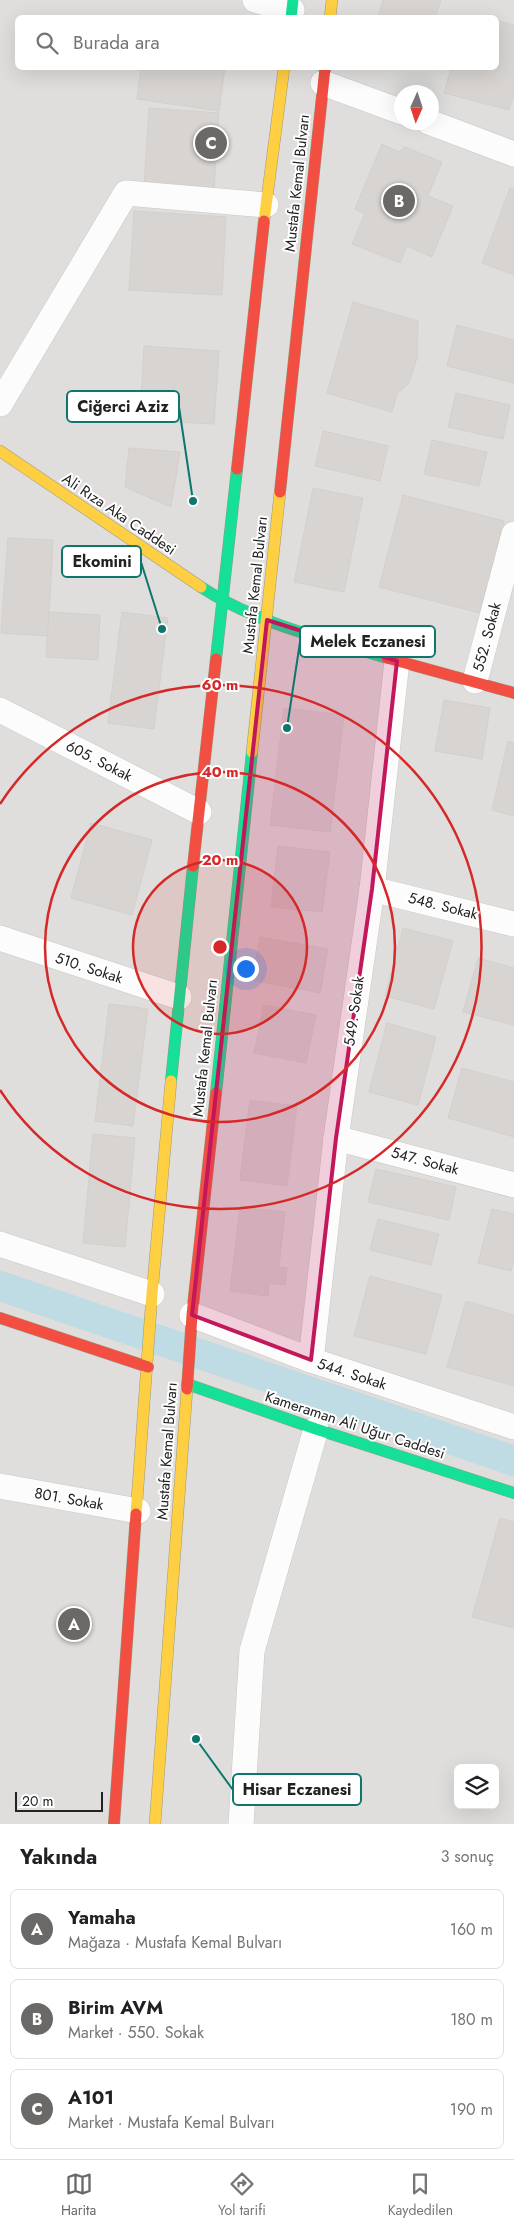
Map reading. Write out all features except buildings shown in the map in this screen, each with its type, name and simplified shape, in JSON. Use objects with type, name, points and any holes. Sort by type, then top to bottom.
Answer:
[{"type":"main road","points":[[330,15],[332,0]]},
{"type":"main road","name":"Mustafa Kemal Bulvarı","points":[[114,1824],[152,1299],[179,997],[266,205],[284,70]]},
{"type":"main road","name":"Mustafa Kemal Bulvarı","points":[[155,1824],[192,1315],[324,75]]},
{"type":"main road","name":"Ali Rıza Aka Caddesi","points":[[0,451],[222,601],[298,631],[397,661],[514,693]]},
{"type":"main road","points":[[0,1318],[148,1368]]},
{"type":"main road","name":"Kameraman Ali Uğur Caddesi","points":[[187,1384],[316,1429],[514,1493]]},
{"type":"street","points":[[254,0],[292,9]]},
{"type":"street","points":[[324,75],[394,108]]},
{"type":"street","points":[[439,126],[514,154]]},
{"type":"street","points":[[0,404],[126,193],[266,205]]},
{"type":"street","name":"552. Sokak","points":[[475,682],[514,534]]},
{"type":"street","name":"549. Sokak","points":[[311,1360],[336,1138],[372,889],[397,661]]},
{"type":"street","name":"605. Sokak","points":[[0,710],[199,812]]},
{"type":"street","name":"548. Sokak","points":[[372,889],[514,924]]},
{"type":"street","name":"510. Sokak","points":[[0,938],[179,997]]},
{"type":"street","name":"547. Sokak","points":[[336,1138],[514,1185]]},
{"type":"street","points":[[0,1244],[152,1299]]},
{"type":"street","name":"544. Sokak","points":[[192,1315],[311,1360],[514,1427]]},
{"type":"street","points":[[241,1824],[252,1652],[316,1429]]},
{"type":"street","name":"801. Sokak","points":[[0,1486],[138,1511]]},
{"type":"highlighted area","points":[[267,620],[397,661],[372,889],[336,1138],[311,1360],[192,1315]]},
{"type":"shaded area","points":[[0,0],[514,0],[514,1824],[0,1824]]},
{"type":"waterway","points":[[0,1286],[514,1461]]},
{"type":"traffic: fast","points":[[291,15],[293,0]]},
{"type":"traffic: fast","points":[[216,659],[237,469]]},
{"type":"traffic: fast","points":[[201,587],[222,600],[267,620],[315,637],[387,658]]},
{"type":"traffic: fast","points":[[216,1093],[252,752]]},
{"type":"traffic: fast","points":[[171,1081],[193,866]]},
{"type":"traffic: fast","points":[[187,1384],[316,1429],[514,1493]]},
{"type":"traffic: slow","points":[[330,15],[332,0]]},
{"type":"traffic: slow","points":[[264,221],[284,70]]},
{"type":"traffic: slow","points":[[0,451],[201,587]]},
{"type":"traffic: slow","points":[[252,752],[280,492]]},
{"type":"traffic: slow","points":[[136,1514],[152,1294],[171,1081]]},
{"type":"traffic: slow","points":[[155,1824],[187,1389]]},
{"type":"traffic: jam","points":[[280,492],[325,70]]},
{"type":"traffic: jam","points":[[237,469],[264,221]]},
{"type":"traffic: jam","points":[[387,658],[514,693]]},
{"type":"traffic: jam","points":[[193,866],[216,659]]},
{"type":"traffic: jam","points":[[187,1389],[192,1315],[216,1093]]},
{"type":"traffic: jam","points":[[0,1318],[148,1367]]},
{"type":"traffic: jam","points":[[114,1824],[136,1514]]},
{"type":"place","name":"A101","points":[[211,143]]},
{"type":"place","name":"Birim AVM","points":[[399,201]]},
{"type":"place","name":"Ciğerci Aziz","points":[[193,501]]},
{"type":"place","name":"Ekomini","points":[[162,629]]},
{"type":"place","name":"Melek Eczanesi","points":[[287,728]]},
{"type":"place","name":"Yamaha","points":[[74,1624]]},
{"type":"place","name":"Hisar Eczanesi","points":[[196,1739]]}]
